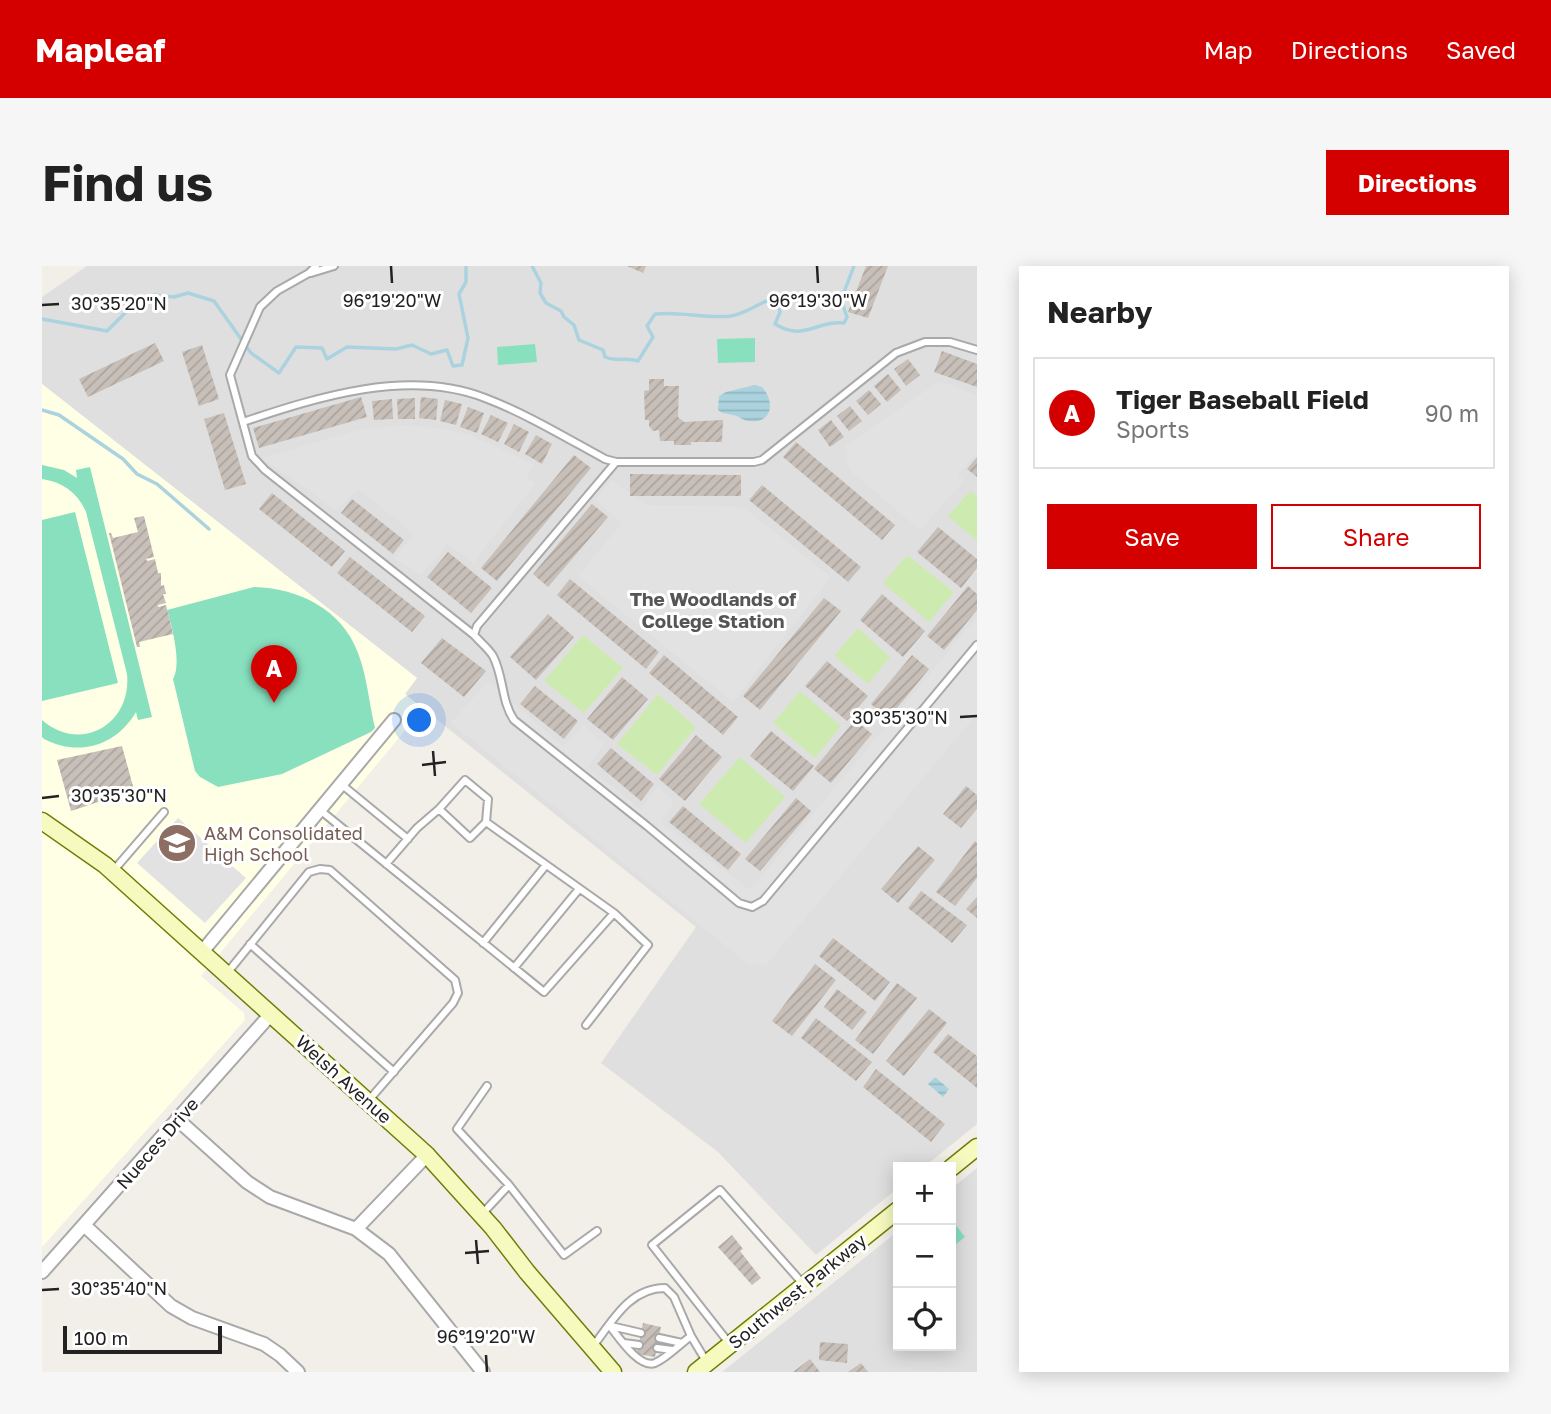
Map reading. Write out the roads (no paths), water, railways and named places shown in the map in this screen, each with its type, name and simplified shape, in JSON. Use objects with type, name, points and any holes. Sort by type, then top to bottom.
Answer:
[{"type":"main road","name":"Welsh Avenue","points":[[42,821],[86,850],[113,872],[427,1155],[482,1214],[613,1372]]},
{"type":"main road","points":[[956,1164],[977,1147]]},
{"type":"main road","name":"Southwest Parkway","points":[[701,1368],[893,1214]]},
{"type":"street","points":[[202,952],[394,720]]},
{"type":"street","name":"Nueces Drive","points":[[42,1272],[271,1014]]},
{"type":"street","points":[[177,1119],[247,1182],[270,1197],[356,1229],[390,1254],[483,1372]]},
{"type":"street","points":[[356,1229],[427,1155]]},
{"type":"street","points":[[84,1225],[171,1306],[192,1318],[264,1344],[298,1372]]},
{"type":"lane","points":[[317,266],[267,299],[230,375],[252,456],[265,470],[474,635],[492,654],[508,710],[514,720],[647,826],[739,904],[752,907],[763,901],[977,645]]},
{"type":"lane","points":[[309,273],[334,266]]},
{"type":"lane","points":[[243,422],[337,395],[405,385],[450,389],[486,398],[605,459],[616,462],[744,463],[762,460],[896,353],[925,342],[950,342],[977,350]]},
{"type":"lane","points":[[474,635],[477,626],[616,462]]},
{"type":"lane","points":[[386,864],[466,780],[488,799],[486,822],[470,838],[439,809]]},
{"type":"lane","points":[[341,785],[408,839]]},
{"type":"lane","points":[[320,810],[544,992],[614,913]]},
{"type":"lane","points":[[113,872],[164,812]]},
{"type":"lane","points":[[486,822],[614,913],[648,945],[586,1025]]},
{"type":"lane","points":[[483,943],[546,865]]},
{"type":"lane","points":[[227,974],[309,873],[320,869],[330,870],[455,980],[458,993],[453,1003],[368,1101]]},
{"type":"lane","points":[[513,968],[579,889]]},
{"type":"lane","points":[[250,944],[394,1072]]},
{"type":"lane","points":[[487,1086],[457,1129],[509,1185],[564,1255],[597,1231]]},
{"type":"lane","points":[[482,1214],[509,1185]]},
{"type":"lane","points":[[731,1344],[652,1245],[720,1190],[804,1285]]},
{"type":"lane","points":[[592,1348],[624,1304],[651,1288],[665,1288],[674,1297],[682,1312],[701,1368]]},
{"type":"lane","points":[[609,1325],[641,1333]]},
{"type":"lane","points":[[609,1325],[645,1363],[654,1363],[691,1336]]},
{"type":"lane","points":[[659,1338],[682,1343]]},
{"type":"lane","points":[[624,1343],[639,1345]]},
{"type":"lane","points":[[657,1348],[672,1350]]},
{"type":"water","points":[[755,385],[762,387],[769,399],[769,410],[763,419],[747,421],[718,410],[719,396]]},
{"type":"water","points":[[935,1077],[949,1089],[943,1097],[928,1084]]},
{"type":"waterway","points":[[42,319],[107,331],[131,307],[143,304],[154,295],[174,297],[188,293],[214,301],[251,353],[279,373],[296,347],[322,348],[327,359],[347,347],[396,349],[412,345],[431,354],[447,350],[453,366],[462,365],[468,338],[459,294],[466,282],[466,266]]},
{"type":"waterway","points":[[532,266],[541,283],[540,293],[546,303],[561,311],[574,325],[579,340],[603,350],[605,357],[638,361],[653,337],[647,326],[655,314],[731,316],[772,299],[778,300],[780,312],[775,324],[785,329],[802,331],[825,324],[844,323],[847,317],[841,300],[854,266]]},
{"type":"waterway","points":[[42,410],[59,415],[123,459],[137,474],[157,484],[209,529]]},
{"type":"place","name":"Tiger Baseball Field","points":[[274,703]]},
{"type":"place","name":"A&M Consolidated High School","points":[[177,843]]},
{"type":"district","name":"The Woodlands of College Station","points":[[713,609]]}]
